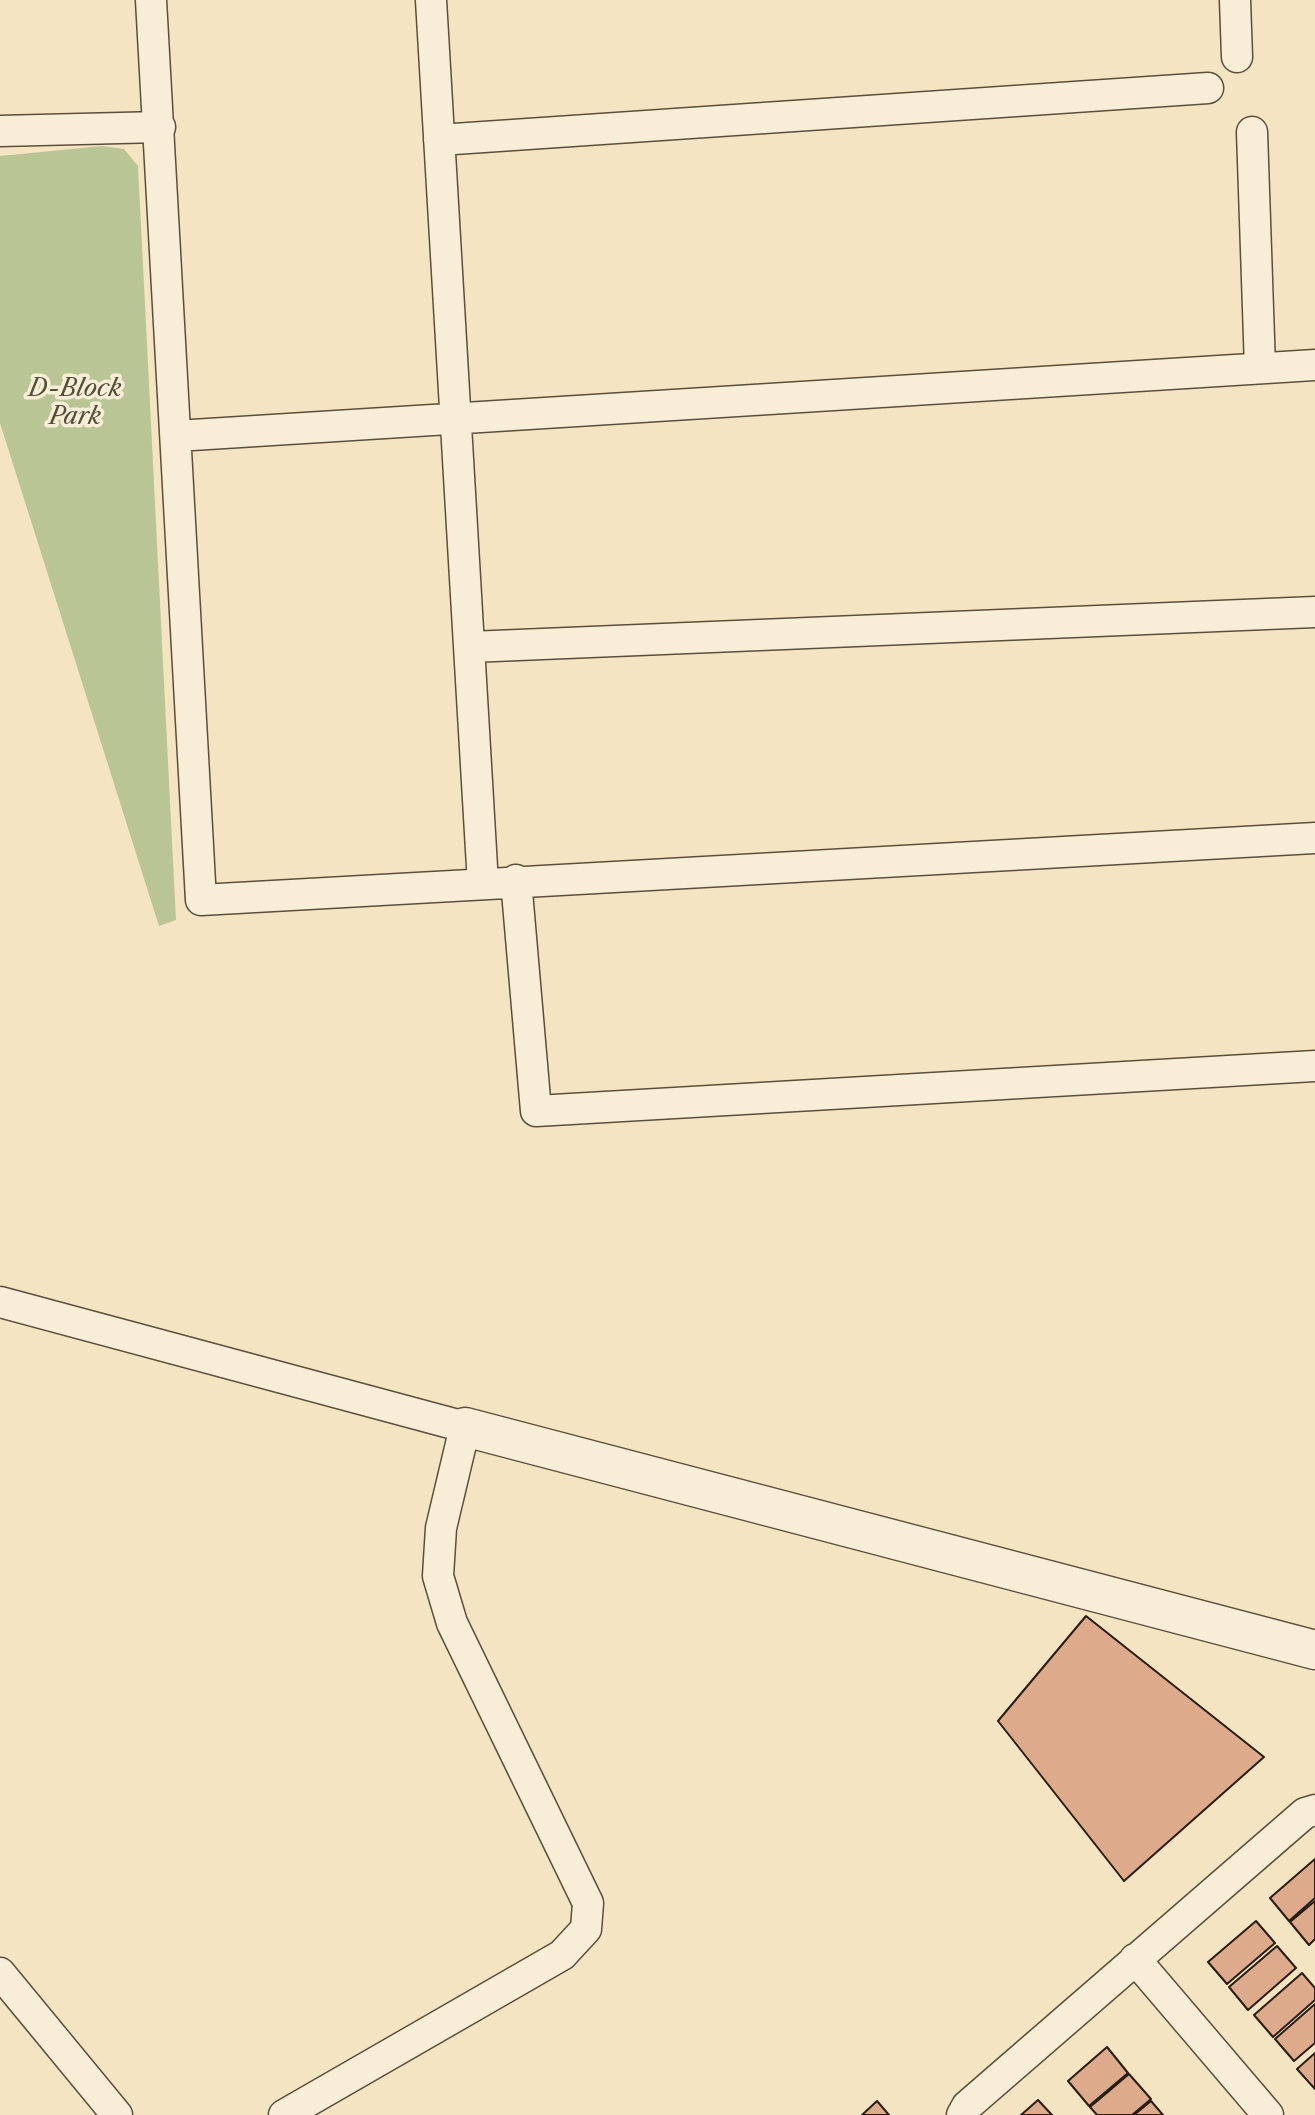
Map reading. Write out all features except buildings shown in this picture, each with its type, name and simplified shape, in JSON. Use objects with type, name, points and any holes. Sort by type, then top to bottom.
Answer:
[{"type":"street","points":[[151,0],[201,900],[516,880],[1315,838]]},
{"type":"street","points":[[431,0],[483,884]]},
{"type":"street","points":[[1235,0],[1237,57]]},
{"type":"street","points":[[439,140],[1208,88]]},
{"type":"street","points":[[0,131],[160,127]]},
{"type":"street","points":[[1252,132],[1260,368]]},
{"type":"street","points":[[176,436],[1315,365]]},
{"type":"street","points":[[470,647],[1315,612]]},
{"type":"street","points":[[516,880],[536,1111],[1315,1066]]},
{"type":"street","points":[[0,1302],[1315,1650]]},
{"type":"street","points":[[284,2115],[562,1955],[586,1929],[588,1903],[452,1623],[438,1576],[441,1528],[465,1427]]},
{"type":"street","points":[[962,2115],[967,2106],[1135,1959],[1305,1813],[1315,1810]]},
{"type":"street","points":[[1135,1959],[1268,2115]]},
{"type":"street","points":[[0,1973],[117,2115]]},
{"type":"green space","name":"D-Block Park","points":[[102,146],[124,149],[138,166],[176,920],[159,926],[0,423],[0,156]]}]
